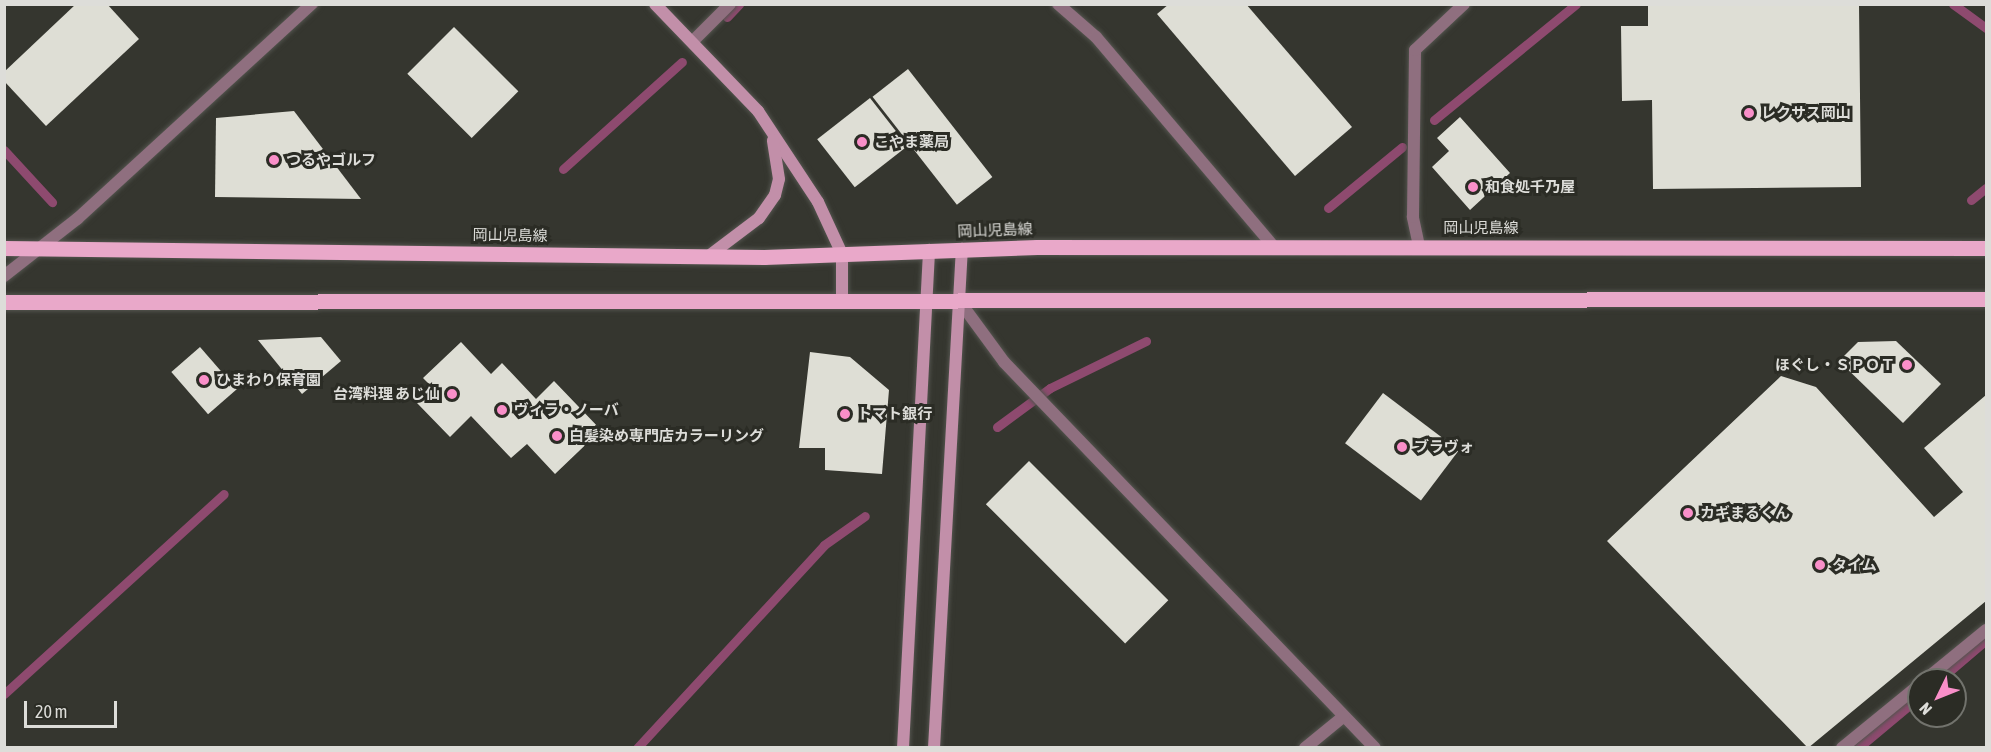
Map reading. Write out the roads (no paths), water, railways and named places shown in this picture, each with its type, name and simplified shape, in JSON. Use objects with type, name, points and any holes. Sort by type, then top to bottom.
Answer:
[{"type":"main road","name":"岡山児島線","points":[[4,248],[710,255],[842,254],[962,249],[1419,246],[1986,248]]},
{"type":"main road","points":[[4,302],[842,303],[1986,299]]},
{"type":"street","points":[[4,276],[312,4]]},
{"type":"street","points":[[655,4],[693,41],[769,128],[818,201],[842,254],[842,303]]},
{"type":"street","points":[[693,41],[730,4]]},
{"type":"street","points":[[1058,4],[1096,38],[1274,247]]},
{"type":"street","points":[[1419,246],[1413,217],[1414,50],[1464,4]]},
{"type":"street","points":[[710,255],[759,218],[775,195],[779,179],[769,128]]},
{"type":"street","points":[[934,747],[962,249]]},
{"type":"street","points":[[903,747],[929,250]]},
{"type":"street","points":[[960,302],[1031,390],[1375,747]]},
{"type":"street","points":[[1940,668],[1986,630]]},
{"type":"street","points":[[1842,747],[1907,695]]},
{"type":"street","points":[[1305,747],[1344,716]]},
{"type":"waterway","points":[[727,17],[739,4]]},
{"type":"waterway","points":[[1434,120],[1576,4]]},
{"type":"waterway","points":[[1953,4],[1986,28]]},
{"type":"waterway","points":[[563,169],[682,62]]},
{"type":"waterway","points":[[1328,208],[1402,147]]},
{"type":"waterway","points":[[4,150],[52,202]]},
{"type":"waterway","points":[[1971,200],[1986,188]]},
{"type":"waterway","points":[[997,427],[1050,388],[1146,341]]},
{"type":"waterway","points":[[4,694],[224,494]]},
{"type":"waterway","points":[[637,748],[824,545],[865,516]]},
{"type":"waterway","points":[[1953,668],[1986,640]]},
{"type":"waterway","points":[[1858,748],[1907,707]]},
{"type":"place","name":"レクサス岡山","points":[[1749,113]]},
{"type":"place","name":"こやま薬局","points":[[862,142]]},
{"type":"place","name":"つるやゴルフ","points":[[274,160]]},
{"type":"place","name":"和食処千乃屋","points":[[1473,187]]},
{"type":"place","name":"ほぐし・ＳＰＯＴ","points":[[1907,365]]},
{"type":"place","name":"ひまわり保育園","points":[[204,380]]},
{"type":"place","name":"台湾料理 あじ仙","points":[[452,394]]},
{"type":"place","name":"ヴィラ・ノーバ","points":[[502,410]]},
{"type":"place","name":"トマト銀行","points":[[845,414]]},
{"type":"place","name":"白髪染め専門店カラーリング","points":[[557,436]]},
{"type":"place","name":"ブラヴォ","points":[[1402,447]]},
{"type":"place","name":"カギまるくん","points":[[1688,513]]},
{"type":"place","name":"タイム","points":[[1820,565]]}]
